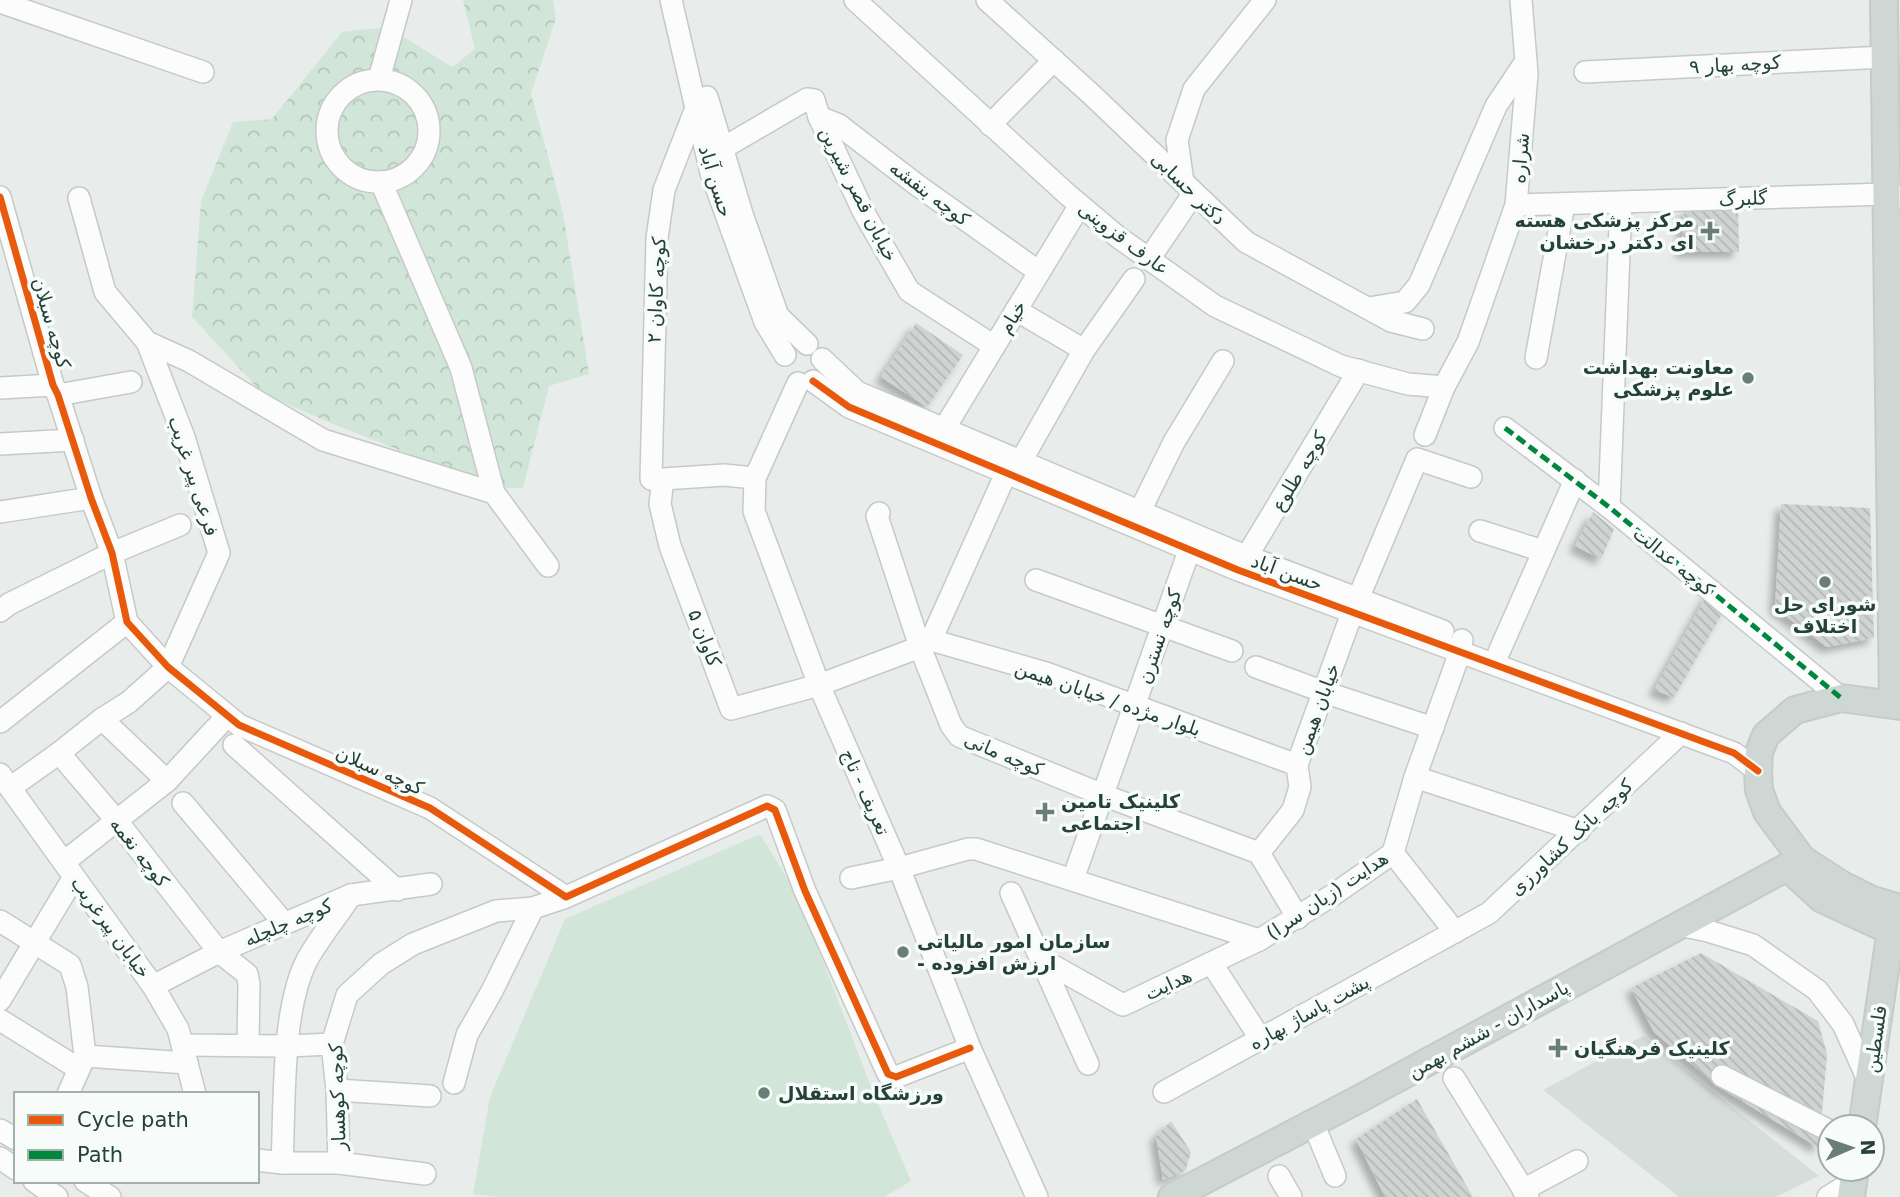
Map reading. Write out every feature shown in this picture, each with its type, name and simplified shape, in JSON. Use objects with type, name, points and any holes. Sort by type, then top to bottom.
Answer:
[{"type":"main road","points":[[1884,0],[1893,196],[1897,705],[1841,698],[1795,710],[1766,735],[1759,762],[1759,790],[1767,812],[1795,863],[1872,900],[1897,916]]},
{"type":"main road","name":"پاسداران - ششم بهمن","points":[[1172,1197],[1795,863]]},
{"type":"main road","name":"فلسطین","points":[[1864,1113],[1897,916]]},
{"type":"street","points":[[379,79],[401,0]]},
{"type":"street","name":"حسن آباد","points":[[671,0],[711,173],[743,268],[765,322],[785,355]]},
{"type":"street","name":"حسن آباد","points":[[683,0],[691,37],[742,214],[778,316],[857,391],[944,429],[1189,551],[1242,563]]},
{"type":"street","name":"عارف قزوینی","points":[[856,0],[1080,205],[1215,306],[1341,366],[1408,384],[1444,387]]},
{"type":"street","name":"دکتر حسابی","points":[[988,0],[1246,242],[1391,321],[1423,329]]},
{"type":"street","points":[[1149,259],[1189,188],[1177,140],[1194,89],[1265,0]]},
{"type":"street","name":"شراره","points":[[1425,435],[1444,387],[1468,342],[1516,205],[1527,75],[1521,0]]},
{"type":"street","points":[[0,2],[202,72]]},
{"type":"street","name":"کوچه بهار ۹","points":[[1586,72],[1885,57]]},
{"type":"street","points":[[990,125],[1054,60]]},
{"type":"street","points":[[1369,308],[1405,302],[1419,285],[1496,106],[1526,61]]},
{"type":"street","points":[[379,79],[396,82],[411,91],[422,104],[428,121],[429,138],[423,155],[413,169],[398,178],[381,182],[364,181],[349,174],[337,163],[329,148],[326,132],[328,115],[336,100],[362,81],[379,79]]},
{"type":"street","name":"خیابان قصر شیرین","points":[[723,148],[807,99],[816,102],[819,117],[863,211],[909,291],[994,346]]},
{"type":"street","name":"کوچه کاوان ۲","points":[[657,479],[657,239],[664,190],[696,107]]},
{"type":"street","name":"کوچه بنفشه","points":[[819,117],[839,125],[917,185],[1039,272]]},
{"type":"street","points":[[381,182],[461,368],[494,493],[548,566]]},
{"type":"street","name":"گلبرگ","points":[[1516,205],[1893,196]]},
{"type":"street","name":"کوچه سبلان","points":[[0,197],[55,390],[112,553],[127,622],[168,667],[239,724],[429,808],[566,897]]},
{"type":"street","name":"فرعی پیر غریب","points":[[79,198],[105,292],[147,342],[184,437],[219,553],[168,667]]},
{"type":"street","points":[[1609,507],[1621,202]]},
{"type":"street","points":[[1536,358],[1564,204]]},
{"type":"street","name":"خیام","points":[[944,429],[1080,205]]},
{"type":"street","points":[[819,685],[925,643],[1014,464],[1084,350],[1134,279]]},
{"type":"street","points":[[1016,310],[1084,350]]},
{"type":"street","points":[[147,342],[189,361],[323,440],[494,493]]},
{"type":"street","points":[[798,344],[815,351],[821,372],[805,382],[786,375],[783,369],[785,355],[790,348],[798,344]]},
{"type":"street","points":[[1140,511],[1174,442],[1223,361]]},
{"type":"street","name":"کوچه طلوع","points":[[1242,563],[1359,370]]},
{"type":"street","points":[[0,388],[55,390],[131,382]]},
{"type":"street","name":"حسن آباد","points":[[805,382],[849,407],[1140,511],[1242,563],[1462,645],[1759,762]]},
{"type":"street","name":"تعریف - تاج","points":[[805,382],[755,478],[754,511],[819,685],[899,868],[970,1048],[1037,1197]]},
{"type":"street","name":"کوچه عدالت","points":[[1505,428],[1609,507],[1841,698]]},
{"type":"street","points":[[0,444],[74,440]]},
{"type":"street","name":"خیابان هیمن","points":[[1259,853],[1293,810],[1300,787],[1297,765],[1356,606],[1417,458],[1471,477]]},
{"type":"street","points":[[657,479],[724,475],[755,478]]},
{"type":"street","name":"کاوان ۵","points":[[657,479],[670,546],[732,709],[819,685]]},
{"type":"street","points":[[1499,652],[1575,480]]},
{"type":"street","points":[[0,512],[91,498]]},
{"type":"street","points":[[879,513],[877,516],[925,643]]},
{"type":"street","points":[[0,611],[112,553],[180,525]]},
{"type":"street","points":[[1479,531],[1544,551]]},
{"type":"street","name":"کوچه نسترن","points":[[1073,878],[1189,551]]},
{"type":"street","points":[[1036,580],[1232,651]]},
{"type":"street","points":[[0,722],[127,622]]},
{"type":"street","name":"بلوار مژده / خیابان هیمن","points":[[925,643],[1046,673],[1297,765]]},
{"type":"street","name":"کوچه مانی","points":[[925,643],[954,730],[959,736],[1259,853]]},
{"type":"street","name":"حسن آباد","points":[[1462,645],[1499,652],[1759,762]]},
{"type":"street","name":"هدایت (زبان سرا)","points":[[899,868],[976,849],[1259,940],[1298,918],[1393,853],[1415,777],[1462,645]]},
{"type":"street","points":[[5,781],[60,753],[102,719],[129,702],[168,667]]},
{"type":"street","points":[[1256,667],[1433,728]]},
{"type":"street","points":[[0,1000],[69,870],[117,821],[167,781],[227,716]]},
{"type":"street","points":[[102,719],[167,781]]},
{"type":"street","name":"کوچه بانک کشاورزی","points":[[1455,932],[1489,913],[1681,733]]},
{"type":"street","points":[[234,745],[397,890]]},
{"type":"street","name":"کوچه نغمه","points":[[60,753],[219,952],[247,974],[248,1044]]},
{"type":"street","points":[[1415,777],[1579,831]]},
{"type":"street","name":"خیابان پیرغریب","points":[[5,781],[153,986],[178,1030],[194,1092]]},
{"type":"street","points":[[183,803],[285,923]]},
{"type":"street","points":[[454,1083],[467,1035],[533,908],[566,897],[767,806],[775,810],[805,891],[888,1073],[896,1077],[970,1048]]},
{"type":"street","points":[[1259,853],[1298,918]]},
{"type":"street","points":[[1393,853],[1455,932]]},
{"type":"street","points":[[851,878],[899,868]]},
{"type":"street","name":"کوچه چلچله","points":[[153,986],[219,952],[351,895],[431,884]]},
{"type":"street","points":[[1012,893],[1088,1064]]},
{"type":"street","points":[[282,1163],[287,1046],[294,1003],[306,962],[351,895]]},
{"type":"street","name":"کوچه کوهسار","points":[[339,1163],[337,1090],[332,1044],[347,995],[381,964],[413,944],[496,911],[533,908]]},
{"type":"street","points":[[0,921],[70,965],[78,987],[82,1063],[69,1092]]},
{"type":"street","points":[[1679,925],[1753,945],[1817,989],[1843,1024],[1868,1082]]},
{"type":"street","name":"پشت پاساژ بهاره","points":[[1164,1092],[1455,932]]},
{"type":"street","name":"هدایت","points":[[1041,960],[1123,1005],[1259,940]]},
{"type":"street","points":[[1212,964],[1260,1038]]},
{"type":"street","points":[[0,1020],[82,1063],[185,1054],[248,1044],[332,1044]]},
{"type":"street","points":[[1722,1076],[1816,1124]]},
{"type":"street","points":[[1454,1078],[1525,1194],[1577,1161]]},
{"type":"street","points":[[337,1090],[430,1096]]},
{"type":"street","points":[[1313,1123],[1335,1177]]},
{"type":"street","points":[[259,1160],[339,1163],[425,1174]]},
{"type":"street","points":[[1279,1175],[1292,1197]]},
{"type":"street","points":[[37,1183],[57,1197]]},
{"type":"street","points":[[88,1183],[110,1197]]},
{"type":"street","points":[[1828,1197],[1851,1183]]},
{"type":"shaded area","points":[[1643,1036],[1816,1174],[1816,1177],[1776,1197],[1679,1197],[1543,1090]]},
{"type":"green space","points":[[463,0],[553,0],[556,18],[531,93],[563,213],[589,374],[549,386],[523,488],[495,488],[262,393],[192,317],[201,201],[233,122],[272,119],[342,32],[388,27],[452,67],[475,49]]},
{"type":"green space","points":[[760,834],[798,896],[873,1092],[911,1181],[884,1197],[500,1197],[473,1194],[490,1097],[565,919]]},
{"type":"building","name":"مرکز پزشکی هسته ای دکتر درخشان","points":[[1738,207],[1739,252],[1681,252],[1684,210]]},
{"type":"building","points":[[916,323],[963,355],[927,407],[881,377]]},
{"type":"building","name":"شورای حل اختلاف","points":[[1781,504],[1870,508],[1874,638],[1827,647],[1775,608]]},
{"type":"building","points":[[1593,512],[1614,529],[1601,559],[1575,546]]},
{"type":"building","points":[[1708,593],[1726,607],[1674,697],[1654,690]]},
{"type":"building","points":[[1701,953],[1818,1021],[1827,1054],[1822,1113],[1816,1113],[1816,1146],[1719,1087],[1654,1032],[1631,988]]},
{"type":"building","points":[[1417,1099],[1473,1197],[1385,1197],[1356,1139]]},
{"type":"building","points":[[1171,1121],[1191,1152],[1185,1171],[1163,1180],[1156,1136]]},
{"type":"marked path","points":[[1505,428],[1609,507],[1841,698]]},
{"type":"cycle path","points":[[0,197],[53,385],[112,553],[127,622],[168,667],[239,725],[430,808],[566,897],[767,806],[775,810],[805,891],[888,1074],[896,1077],[970,1048]]},
{"type":"cycle path","points":[[813,381],[849,407],[1238,570],[1734,753],[1758,771]]},
{"type":"place","name":"مرکز پزشکی هسته ای دکتر درخشان","points":[[1710,231]]},
{"type":"place","name":"معاونت بهداشت علوم پزشکی","points":[[1748,378]]},
{"type":"place","name":"شورای حل اختلاف","points":[[1825,582]]},
{"type":"place","name":"کلینیک تامین اجتماعی","points":[[1045,812]]},
{"type":"place","name":"سازمان امور مالیاتی - ارزش افزوده","points":[[903,952]]},
{"type":"place","name":"کلینیک فرهنگیان","points":[[1558,1048]]},
{"type":"place","name":"ورزشگاه استقلال","points":[[764,1093]]}]
